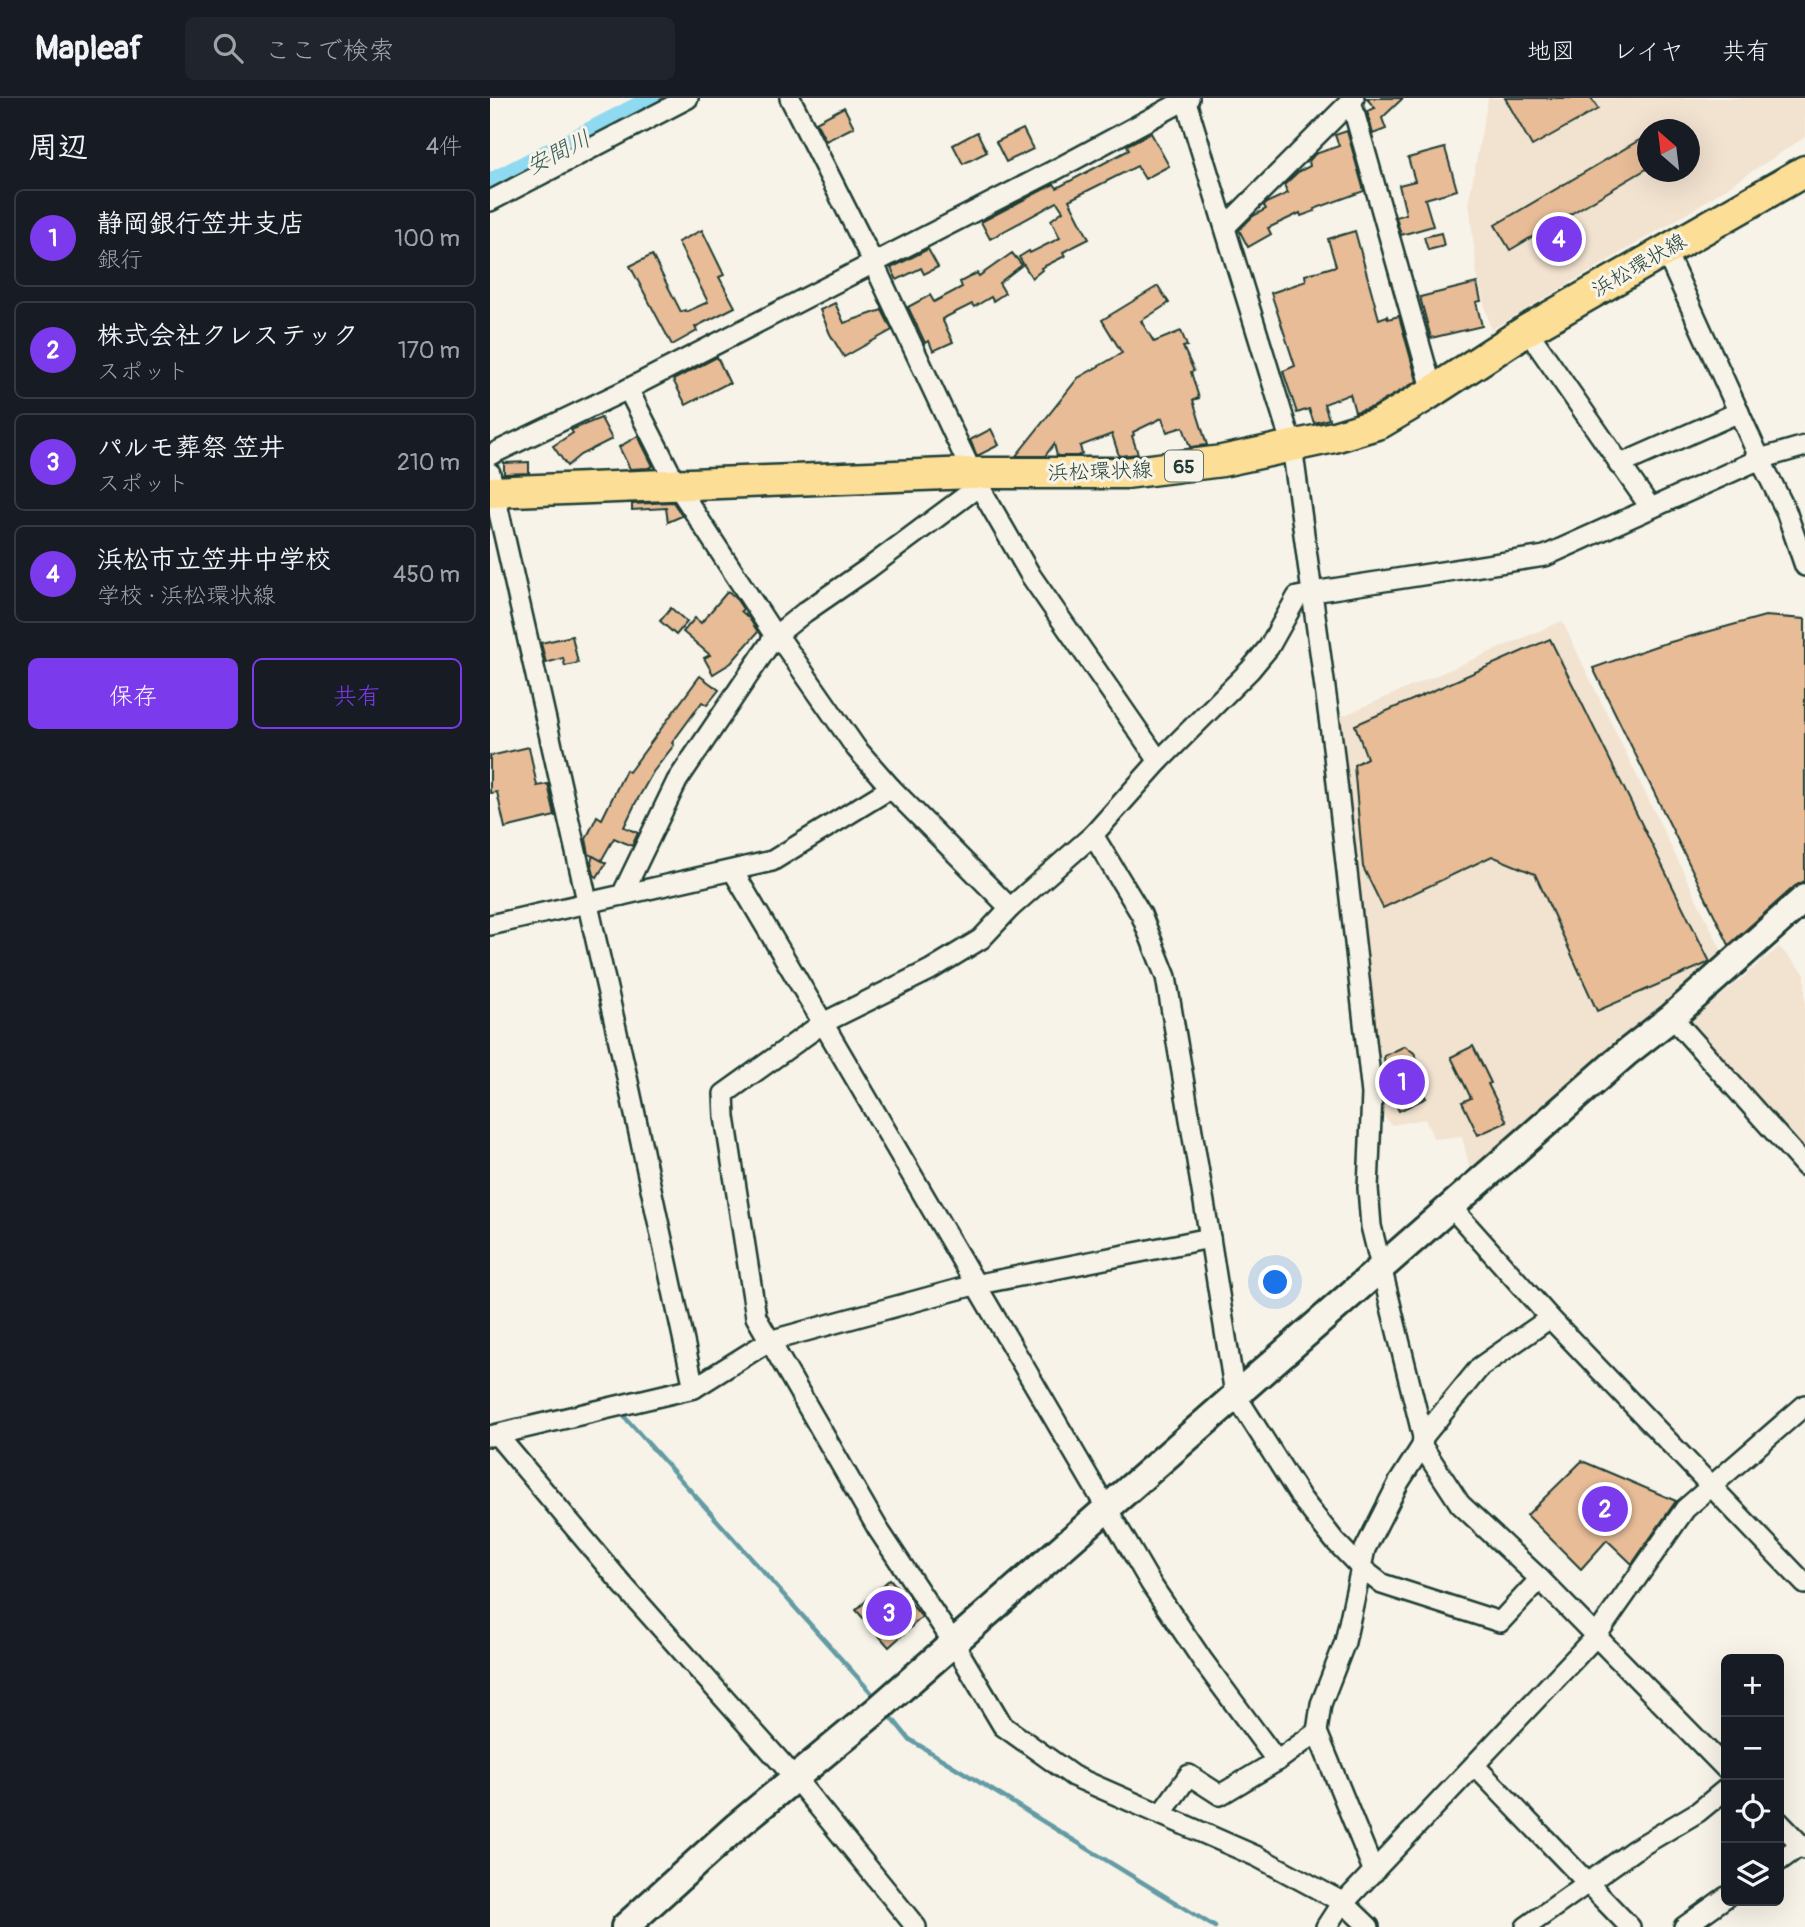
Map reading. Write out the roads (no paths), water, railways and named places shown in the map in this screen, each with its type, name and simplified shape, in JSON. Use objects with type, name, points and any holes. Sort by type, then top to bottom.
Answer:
[{"type":"main road","name":"浜松環状線","points":[[491,486],[975,479],[1126,473],[1222,461],[1334,437],[1380,423],[1433,392],[1527,330],[1805,171]]},
{"type":"street","points":[[490,201],[688,98]]},
{"type":"street","points":[[790,98],[873,262],[975,479],[1031,576],[1159,761]]},
{"type":"street","points":[[490,455],[628,389],[1187,99],[1292,446],[1333,747],[1373,1094],[1368,1188],[1371,1226],[1423,1442],[1460,1504],[1540,1579],[1721,1764]]},
{"type":"street","points":[[1225,227],[1353,99],[1433,392]]},
{"type":"street","points":[[1665,250],[1786,511],[1805,566]]},
{"type":"street","points":[[1527,330],[1650,507]]},
{"type":"street","points":[[628,389],[676,484],[775,636],[783,643],[856,747],[891,788],[1010,908]]},
{"type":"street","points":[[1619,465],[1739,412]]},
{"type":"street","points":[[1369,1927],[1344,1903],[1258,1857],[1073,1776],[1003,1726],[953,1642],[878,1529],[756,1317],[725,1116],[724,1094],[823,1023],[930,970],[981,939],[1010,908],[1094,835],[1159,761],[1263,654],[1297,597],[1545,555],[1760,458],[1805,446]]},
{"type":"street","points":[[622,895],[677,781],[775,636],[869,568],[975,479]]},
{"type":"street","points":[[491,486],[625,1068],[694,1388]]},
{"type":"street","points":[[490,925],[772,862],[891,788]]},
{"type":"street","points":[[1094,835],[1141,914],[1166,976],[1190,1105],[1235,1394],[1301,1499],[1334,1540],[1360,1567],[1382,1584],[1500,1622],[1540,1579]]},
{"type":"street","points":[[733,871],[1150,1584],[1277,1761]]},
{"type":"street","points":[[625,1927],[737,1826],[881,1706],[1805,898]]},
{"type":"street","points":[[1672,1017],[1805,1166]]},
{"type":"street","points":[[1451,1207],[1550,1318],[1805,1584]]},
{"type":"street","points":[[916,1927],[795,1778],[493,1435],[694,1388],[769,1341],[974,1285],[1210,1238]]},
{"type":"street","points":[[1374,1872],[1317,1732],[1321,1704],[1345,1642],[1360,1567],[1374,1528],[1423,1442],[1480,1367],[1550,1318]]},
{"type":"street","points":[[1326,1927],[1337,1910],[1596,1636],[1685,1508],[1805,1405]]},
{"type":"street","points":[[1161,1814],[1189,1775],[1220,1796],[1277,1761],[1317,1732]]},
{"type":"street","points":[[1475,1766],[1630,1927]]},
{"type":"street","points":[[1526,1927],[1634,1850],[1698,1812],[1721,1793]]},
{"type":"street","points":[[1784,1827],[1803,1847],[1784,1858]]},
{"type":"street","points":[[1684,1927],[1721,1901]]},
{"type":"waterway","name":"安間川","points":[[490,188],[664,98]]},
{"type":"waterway","points":[[621,1413],[877,1699]]},
{"type":"waterway","points":[[887,1712],[909,1739],[1215,1927]]},
{"type":"place","name":"浜松市立笠井中学校","points":[[1559,239]]},
{"type":"place","name":"静岡銀行笠井支店","points":[[1402,1082]]},
{"type":"place","name":"株式会社クレステック","points":[[1605,1509]]},
{"type":"place","name":"パルモ葬祭 笠井","points":[[889,1613]]}]
